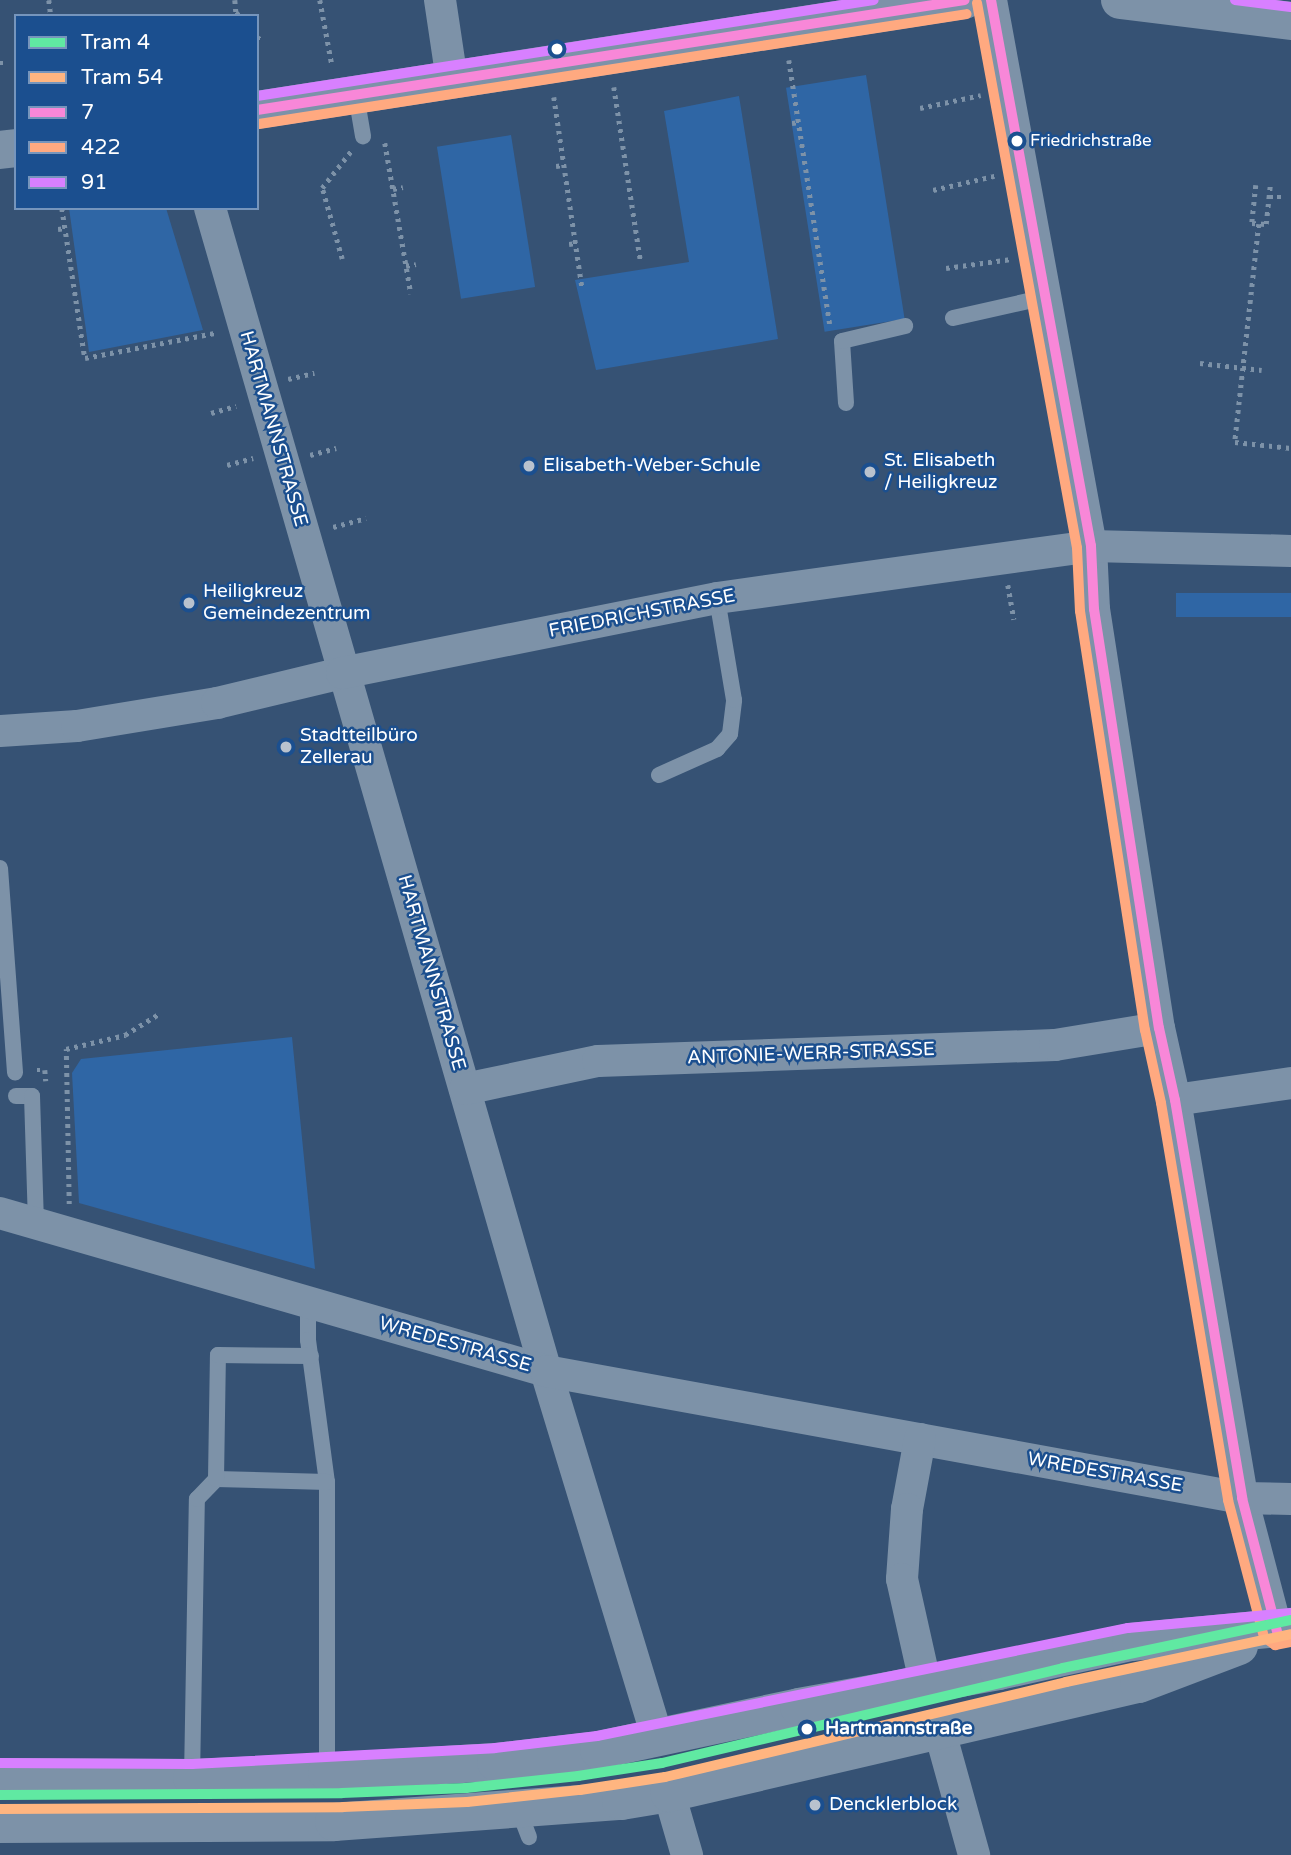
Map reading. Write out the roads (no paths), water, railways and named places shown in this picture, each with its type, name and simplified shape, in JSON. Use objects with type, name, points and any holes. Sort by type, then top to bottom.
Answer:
[{"type":"street","points":[[440,0],[452,80]]},
{"type":"street","points":[[259,110],[965,0]]},
{"type":"street","points":[[991,0],[1091,547],[1094,610],[1159,1028],[1175,1100],[1242,1498],[1284,1629]]},
{"type":"street","points":[[1120,0],[1291,21]]},
{"type":"street","name":"HARTMANNSTRASSE","points":[[211,210],[342,673],[546,1371],[657,1737]]},
{"type":"street","name":"FRIEDRICHSTRASSE","points":[[0,731],[76,726],[217,703],[342,673],[717,598],[1091,547],[1291,551]]},
{"type":"street","name":"ANTONIE-WERR-STRASSE","points":[[465,1089],[597,1061],[1055,1045],[1159,1028]]},
{"type":"street","points":[[1175,1100],[1291,1083]]},
{"type":"street","name":"WREDESTRASSE","points":[[0,1213],[546,1371],[1242,1498],[1291,1499]]},
{"type":"street","points":[[920,1439],[907,1509],[902,1579],[926,1686],[974,1855]]},
{"type":"street","points":[[0,1777],[192,1778],[327,1773],[496,1762],[610,1749],[799,1707],[926,1686],[1131,1642],[1284,1629]]},
{"type":"street","points":[[0,1824],[524,1824],[940,1732],[1139,1684],[1284,1629]]},
{"type":"street","points":[[657,1737],[669,1793],[687,1855]]},
{"type":"lane","points":[[347,96],[363,136]]},
{"type":"lane","points":[[953,318],[1046,297]]},
{"type":"lane","points":[[846,403],[842,341],[905,327]]},
{"type":"lane","points":[[659,775],[717,749],[730,734],[734,700],[717,598]]},
{"type":"lane","points":[[0,868],[15,1072]]},
{"type":"lane","points":[[16,1096],[32,1096],[36,1223]]},
{"type":"lane","points":[[308,1302],[311,1356],[327,1482],[327,1773]]},
{"type":"lane","points":[[192,1778],[197,1499],[216,1479],[218,1355],[311,1356]]},
{"type":"lane","points":[[216,1479],[327,1482]]},
{"type":"tram line","name":"4","points":[[0,1795],[342,1793],[466,1788],[578,1776],[662,1763],[1063,1668],[1291,1620]]},
{"type":"tram line","name":"54","points":[[0,1809],[343,1807],[467,1802],[580,1790],[665,1777],[1066,1682],[1291,1634]]},
{"type":"place","name":"Friedrichstraße","points":[[1017,141]]},
{"type":"place","name":"Elisabeth-Weber-Schule","points":[[529,466]]},
{"type":"place","name":"St. Elisabeth / Heiligkreuz","points":[[870,472]]},
{"type":"place","name":"Heiligkreuz Gemeindezentrum","points":[[189,603]]},
{"type":"place","name":"Stadtteilbüro Zellerau","points":[[286,747]]},
{"type":"place","name":"Hartmannstraße","points":[[807,1729]]},
{"type":"place","name":"Dencklerblock","points":[[815,1805]]}]
